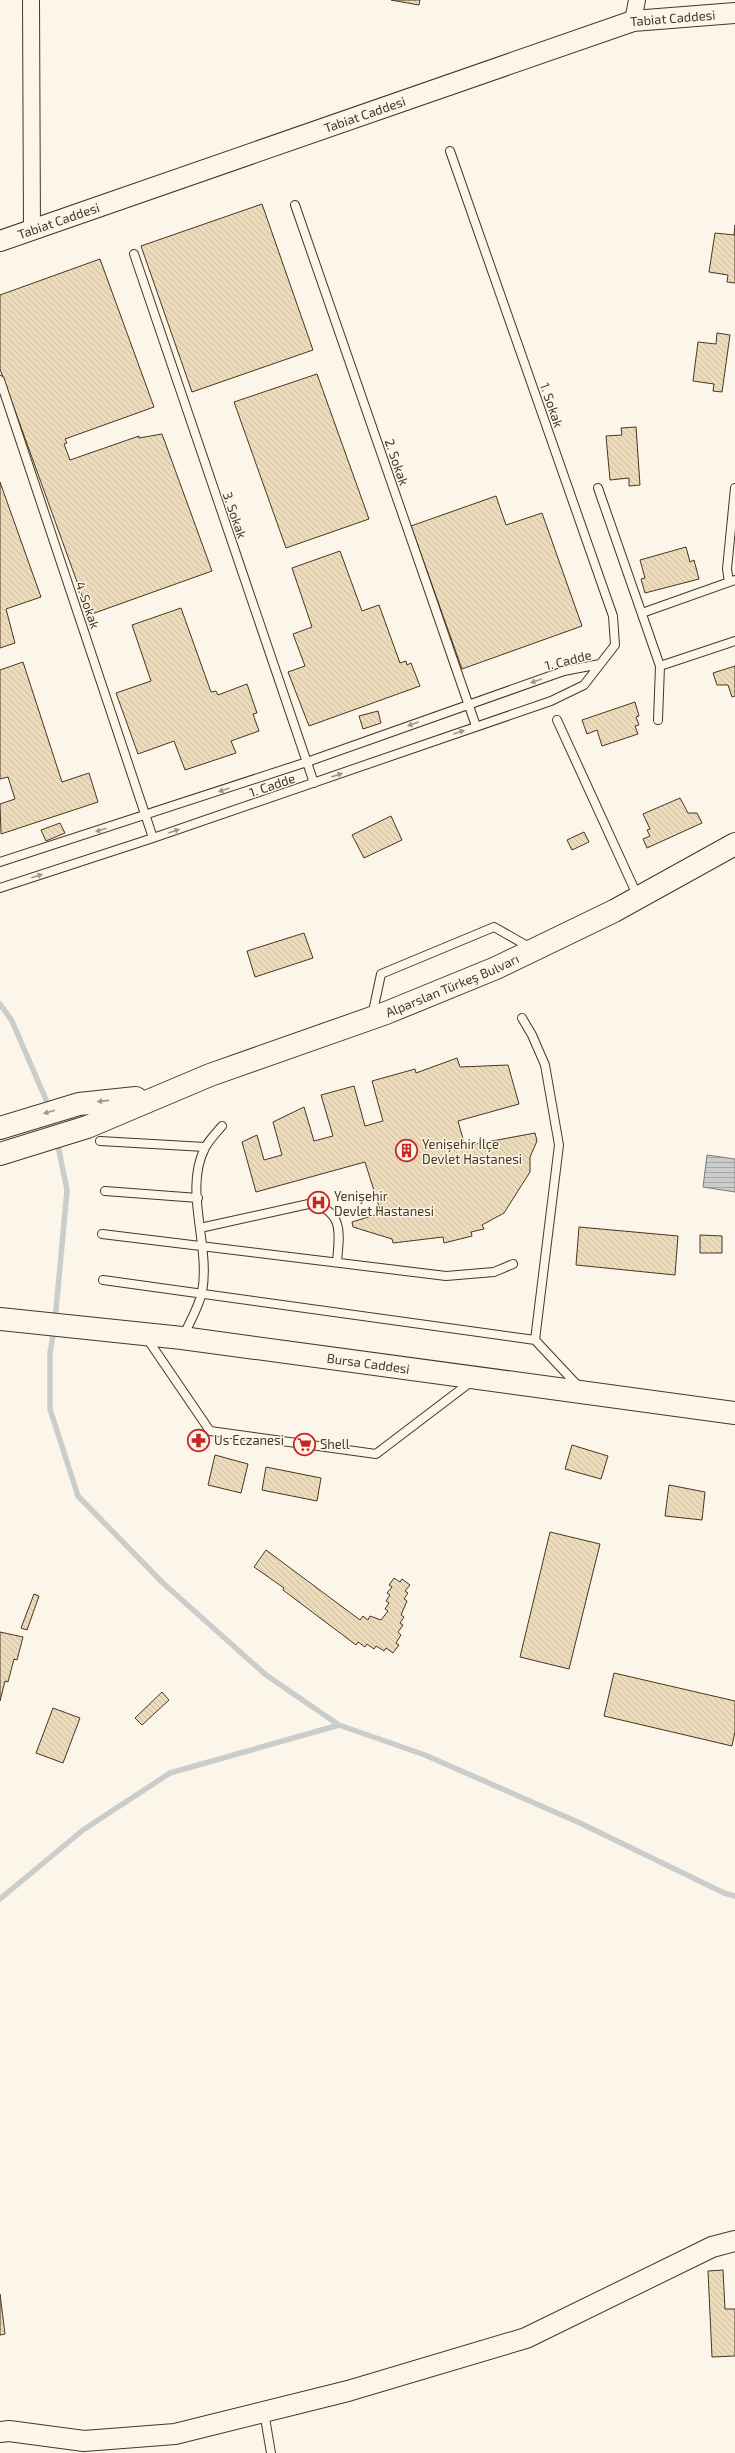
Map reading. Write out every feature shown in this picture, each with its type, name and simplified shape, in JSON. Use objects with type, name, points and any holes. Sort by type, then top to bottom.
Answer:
[{"type":"main road","name":"Alparslan Türkeş Bulvarı","points":[[0,1154],[29,1145],[93,1134],[155,1096],[371,1018],[489,971],[639,898],[735,844]]},
{"type":"main road","name":"Alparslan Türkeş Bulvarı","points":[[9,1124],[79,1104],[155,1096]]},
{"type":"main road","name":"Bursa Caddesi","points":[[0,1318],[144,1333],[735,1413]]},
{"type":"street","points":[[31,0],[32,230]]},
{"type":"street","points":[[633,21],[637,0]]},
{"type":"street","name":"Tabiat Caddesi","points":[[0,241],[633,21],[735,12]]},
{"type":"street","points":[[0,2432],[10,2431],[84,2441],[175,2434],[348,2391],[526,2338],[712,2247],[735,2241]]},
{"type":"lane","name":"1. Sokak","points":[[450,151],[613,616],[615,645],[600,664]]},
{"type":"lane","name":"2. Sokak","points":[[295,205],[476,726]]},
{"type":"lane","name":"3. Sokak","points":[[134,254],[314,783]]},
{"type":"lane","name":"4. Sokak","points":[[0,380],[154,838]]},
{"type":"lane","points":[[598,488],[660,666],[658,720]]},
{"type":"lane","points":[[642,613],[732,581],[727,569],[735,488]]},
{"type":"lane","points":[[660,666],[735,641]]},
{"type":"lane","name":"1. Cadde","points":[[0,862],[146,816],[307,762],[564,671],[600,664]]},
{"type":"lane","name":"1. Cadde","points":[[0,888],[154,838],[551,701],[584,685],[600,664]]},
{"type":"lane","points":[[557,720],[639,898]]},
{"type":"lane","points":[[371,1018],[381,974],[494,927],[534,950]]},
{"type":"lane","points":[[522,1018],[532,1035],[545,1064],[559,1145],[535,1340]]},
{"type":"lane","points":[[182,1338],[202,1293],[204,1245],[200,1228],[198,1171],[206,1147],[222,1126]]},
{"type":"lane","points":[[93,1134],[206,1147]]},
{"type":"lane","points":[[105,1191],[198,1198]]},
{"type":"lane","points":[[200,1228],[313,1203],[328,1210],[337,1222],[339,1230],[337,1262]]},
{"type":"lane","points":[[102,1234],[204,1245],[446,1276],[494,1272],[513,1264]]},
{"type":"lane","points":[[103,1280],[535,1340],[583,1392]]},
{"type":"lane","points":[[144,1333],[210,1431],[376,1454],[476,1379]]},
{"type":"lane","points":[[264,2412],[271,2453]]},
{"type":"shaded area","points":[[707,1155],[735,1159],[735,1192],[703,1187]]},
{"type":"building","points":[[391,0],[420,0],[419,5]]},
{"type":"building","points":[[262,204],[313,350],[192,392],[141,246]]},
{"type":"building","points":[[735,225],[735,283],[727,282],[728,275],[709,272],[715,233],[734,235]]},
{"type":"building","points":[[100,259],[154,407],[65,439],[67,443],[64,444],[70,460],[139,436],[139,438],[162,434],[212,571],[89,615],[0,369],[0,295]]},
{"type":"building","points":[[717,333],[730,335],[722,392],[713,391],[714,384],[693,381],[698,342],[716,344]]},
{"type":"building","points":[[317,374],[369,519],[286,548],[234,402]]},
{"type":"building","points":[[636,427],[640,485],[629,486],[629,478],[610,480],[606,436],[622,435],[621,428]]},
{"type":"building","points":[[0,482],[41,597],[6,609],[15,643],[0,648]]},
{"type":"building","points":[[496,496],[506,525],[542,513],[582,626],[462,669],[411,526]]},
{"type":"building","points":[[686,547],[690,562],[694,560],[699,579],[645,593],[641,579],[645,578],[640,560]]},
{"type":"building","points":[[340,551],[362,611],[379,605],[400,663],[406,661],[407,665],[411,663],[420,686],[309,726],[288,672],[305,666],[293,634],[312,627],[292,568]]},
{"type":"building","points":[[181,608],[211,692],[216,691],[218,695],[247,684],[257,713],[253,714],[259,731],[231,741],[236,753],[185,770],[174,741],[138,754],[116,693],[151,681],[132,625]]},
{"type":"building","points":[[23,662],[62,782],[89,773],[98,802],[1,834],[0,804],[15,799],[8,777],[0,779],[0,670]]},
{"type":"building","points":[[735,666],[735,696],[732,697],[728,685],[717,685],[713,673]]},
{"type":"building","points":[[635,702],[639,716],[636,717],[639,725],[635,726],[638,734],[602,746],[597,730],[587,734],[582,720]]},
{"type":"building","points":[[378,711],[381,723],[363,729],[359,716]]},
{"type":"building","points":[[680,798],[688,813],[697,813],[702,823],[647,848],[643,839],[650,836],[647,830],[650,829],[643,814]]},
{"type":"building","points":[[391,816],[402,840],[364,858],[352,835]]},
{"type":"building","points":[[60,823],[65,833],[46,841],[41,830]]},
{"type":"building","points":[[584,832],[589,842],[572,850],[567,840]]},
{"type":"building","points":[[304,933],[313,958],[255,977],[247,951]]},
{"type":"building","name":"Yenişehir İlçe Devlet Hastanesi","points":[[457,1058],[460,1067],[508,1065],[519,1104],[458,1121],[465,1146],[535,1133],[537,1141],[530,1157],[530,1172],[504,1213],[482,1225],[484,1229],[471,1232],[472,1236],[444,1243],[443,1237],[393,1243],[392,1239],[353,1227],[352,1222],[381,1213],[365,1162],[256,1192],[242,1142],[257,1135],[264,1160],[282,1155],[273,1122],[304,1107],[314,1141],[333,1136],[321,1095],[354,1086],[365,1126],[383,1121],[372,1081],[415,1069],[416,1073]]},
{"type":"building","points":[[579,1227],[678,1236],[675,1275],[576,1265]]},
{"type":"building","points":[[700,1235],[722,1236],[722,1253],[700,1253]]},
{"type":"building","points":[[572,1445],[608,1456],[601,1479],[565,1469]]},
{"type":"building","points":[[215,1455],[248,1464],[241,1493],[208,1485]]},
{"type":"building","points":[[266,1467],[321,1478],[317,1501],[262,1490]]},
{"type":"building","points":[[669,1485],[705,1492],[702,1520],[665,1516]]},
{"type":"building","points":[[550,1532],[600,1544],[569,1669],[520,1657]]},
{"type":"building","points":[[266,1550],[360,1620],[363,1616],[368,1620],[370,1616],[381,1620],[388,1611],[385,1609],[389,1603],[386,1601],[390,1595],[387,1593],[392,1587],[389,1585],[394,1578],[400,1582],[402,1579],[410,1585],[405,1591],[408,1593],[404,1599],[407,1601],[401,1615],[404,1617],[400,1623],[403,1625],[398,1632],[401,1635],[396,1643],[399,1645],[393,1653],[386,1648],[384,1651],[376,1646],[374,1649],[367,1644],[365,1647],[358,1642],[356,1645],[283,1590],[284,1588],[254,1567]]},
{"type":"building","points":[[34,1594],[39,1596],[27,1630],[21,1628]]},
{"type":"building","points":[[0,1632],[23,1637],[17,1660],[14,1659],[8,1682],[5,1681],[0,1701]]},
{"type":"building","points":[[614,1673],[735,1701],[735,1731],[732,1746],[604,1716]]},
{"type":"building","points":[[162,1692],[169,1700],[142,1725],[135,1718]]},
{"type":"building","points":[[53,1708],[80,1718],[63,1763],[36,1753]]},
{"type":"building","points":[[723,2270],[725,2309],[735,2309],[735,2356],[712,2357],[708,2271]]},
{"type":"building","points":[[0,2294],[5,2334],[0,2335]]},
{"type":"waterway","points":[[0,1004],[12,1021],[50,1109]]},
{"type":"waterway","points":[[55,1321],[67,1190],[57,1141]]},
{"type":"waterway","points":[[54,1329],[50,1353],[50,1409],[78,1496],[163,1583],[266,1675],[339,1725],[425,1755],[580,1823],[724,1893],[735,1896]]},
{"type":"waterway","points":[[0,1899],[83,1830],[170,1773],[339,1725]]},
{"type":"place","name":"Yenişehir İlçe Devlet Hastanesi","points":[[407,1151]]},
{"type":"place","name":"Yenişehir Devlet Hastanesi","points":[[319,1203]]},
{"type":"place","name":"Us Eczanesi","points":[[199,1440]]},
{"type":"place","name":"Shell","points":[[304,1444]]}]
